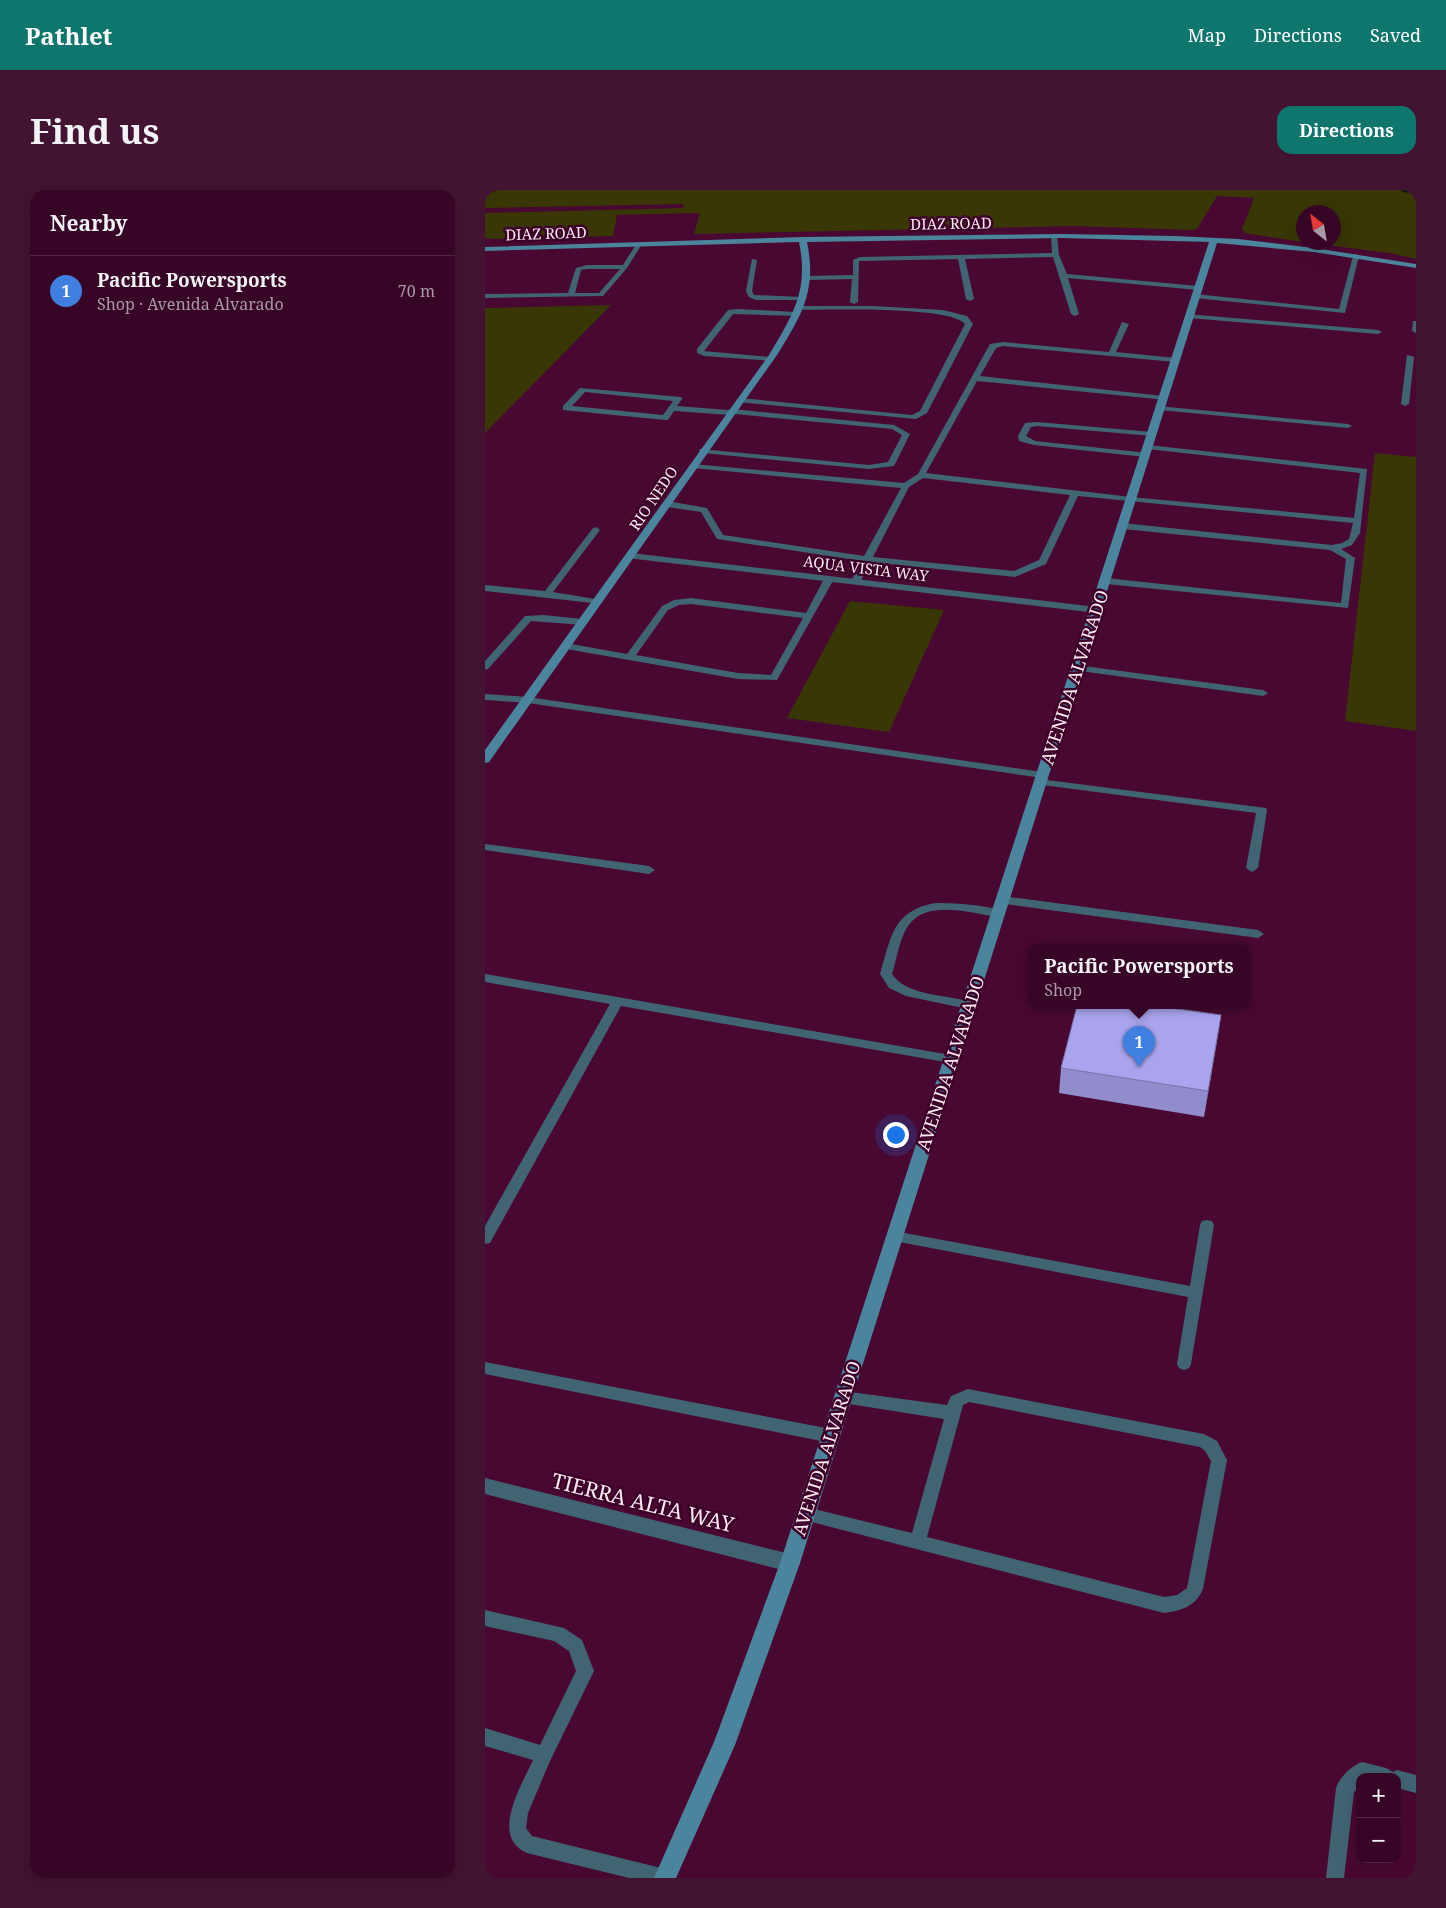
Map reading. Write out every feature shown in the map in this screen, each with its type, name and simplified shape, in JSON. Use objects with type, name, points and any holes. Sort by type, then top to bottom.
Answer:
[{"type":"street","name":"DIAZ ROAD","points":[[485,249],[802,239],[1118,236],[1214,240],[1356,256],[1416,266]]},
{"type":"street","name":"RIO NEDO","points":[[485,759],[631,556],[703,450],[770,359],[799,307],[808,278],[807,259],[802,239]]},
{"type":"street","name":"AVENIDA ALVARADO","points":[[665,1878],[724,1745],[790,1563],[999,907],[1076,668],[1097,610],[1214,240]]},
{"type":"street","name":"AQUA VISTA WAY","points":[[631,556],[1097,610]]},
{"type":"street","name":"TIERRA ALTA WAY","points":[[485,1486],[790,1563]]},
{"type":"lane","points":[[1054,236],[1056,255],[1075,314]]},
{"type":"lane","points":[[485,296],[601,294],[625,267],[639,244]]},
{"type":"lane","points":[[855,302],[856,260],[860,258],[1056,255]]},
{"type":"lane","points":[[961,256],[970,299]]},
{"type":"lane","points":[[1064,276],[1342,311],[1356,256]]},
{"type":"lane","points":[[754,260],[749,291],[751,296],[799,307]]},
{"type":"lane","points":[[571,295],[578,269],[587,267],[625,267]]},
{"type":"lane","points":[[808,278],[856,277]]},
{"type":"lane","points":[[740,400],[913,417],[923,413],[969,324],[964,318],[943,312],[872,308],[799,307],[737,311],[731,312],[700,351],[704,354],[770,359]]},
{"type":"lane","points":[[1189,316],[1378,332]]},
{"type":"lane","points":[[1416,323],[1416,331]]},
{"type":"lane","points":[[1113,354],[1125,324]]},
{"type":"lane","points":[[856,582],[906,486],[921,475],[991,347],[1003,344],[1175,360]]},
{"type":"lane","points":[[1405,404],[1412,376],[1410,357]]},
{"type":"lane","points":[[974,378],[1348,426]]},
{"type":"lane","points":[[583,390],[678,399],[672,408],[665,418],[566,408],[583,390]]},
{"type":"lane","points":[[672,408],[894,427],[906,434],[891,464],[869,467],[703,450]]},
{"type":"lane","points":[[1123,526],[1332,548],[1353,542],[1356,537],[1364,471],[1147,451],[1034,444],[1022,439],[1028,425],[1037,424],[1152,434]]},
{"type":"lane","points":[[693,466],[906,486]]},
{"type":"lane","points":[[921,475],[1131,500],[1358,521]]},
{"type":"lane","points":[[667,504],[703,510],[720,537],[867,559],[1015,574],[1043,562],[1075,493]]},
{"type":"lane","points":[[547,594],[596,530]]},
{"type":"lane","points":[[1106,581],[1345,606],[1351,558],[1332,548]]},
{"type":"lane","points":[[566,646],[738,676],[775,678],[829,578]]},
{"type":"lane","points":[[485,588],[547,594],[598,602]]},
{"type":"lane","points":[[630,657],[665,608],[677,602],[691,601],[809,616]]},
{"type":"lane","points":[[485,667],[528,618],[583,622]]},
{"type":"lane","points":[[1076,668],[1263,693]]},
{"type":"lane","points":[[485,697],[528,700],[1041,779],[1262,810],[1252,868]]},
{"type":"lane","points":[[485,846],[649,870]]},
{"type":"lane","points":[[968,1005],[910,993],[893,986],[886,974],[905,922],[918,911],[938,906],[999,907],[1258,934]]},
{"type":"lane","points":[[485,978],[951,1060]]},
{"type":"lane","points":[[485,1239],[618,1001]]},
{"type":"lane","points":[[1184,1364],[1207,1225]]},
{"type":"lane","points":[[895,1236],[1196,1293]]},
{"type":"lane","points":[[485,1368],[831,1436]]},
{"type":"lane","points":[[805,1514],[917,1543],[1164,1605],[1173,1604],[1192,1596],[1195,1589],[1219,1460],[1211,1446],[1204,1441],[968,1395],[956,1401],[917,1543]]},
{"type":"lane","points":[[843,1397],[931,1412],[953,1412]]},
{"type":"lane","points":[[485,1618],[557,1634],[576,1646],[585,1671],[544,1754],[519,1813],[517,1830],[527,1844],[561,1850],[665,1878]]},
{"type":"lane","points":[[485,1737],[544,1754]]},
{"type":"lane","points":[[1335,1878],[1345,1788],[1356,1777]]},
{"type":"lane","points":[[1401,1780],[1416,1784]]},
{"type":"shaded area","points":[[485,190],[1416,190],[1416,259],[1390,253],[1341,247],[1341,205],[1296,205],[1296,241],[1245,233],[1242,229],[1254,198],[1217,196],[1197,229],[1191,230],[1073,226],[694,234],[700,213],[617,215],[613,236],[495,239],[485,238],[485,213],[683,208],[684,204],[485,208]]},
{"type":"shaded area","points":[[611,305],[485,433],[485,308]]},
{"type":"shaded area","points":[[1375,453],[1416,457],[1416,731],[1345,721]]},
{"type":"shaded area","points":[[850,601],[944,610],[889,732],[787,718]]},
{"type":"building","points":[[1076,1009],[1178,1009],[1221,1015],[1208,1091],[1061,1068]]},
{"type":"waterway","points":[[1404,190],[1416,191]]},
{"type":"place","name":"Pacific Powersports","points":[[1139,1067]]}]
